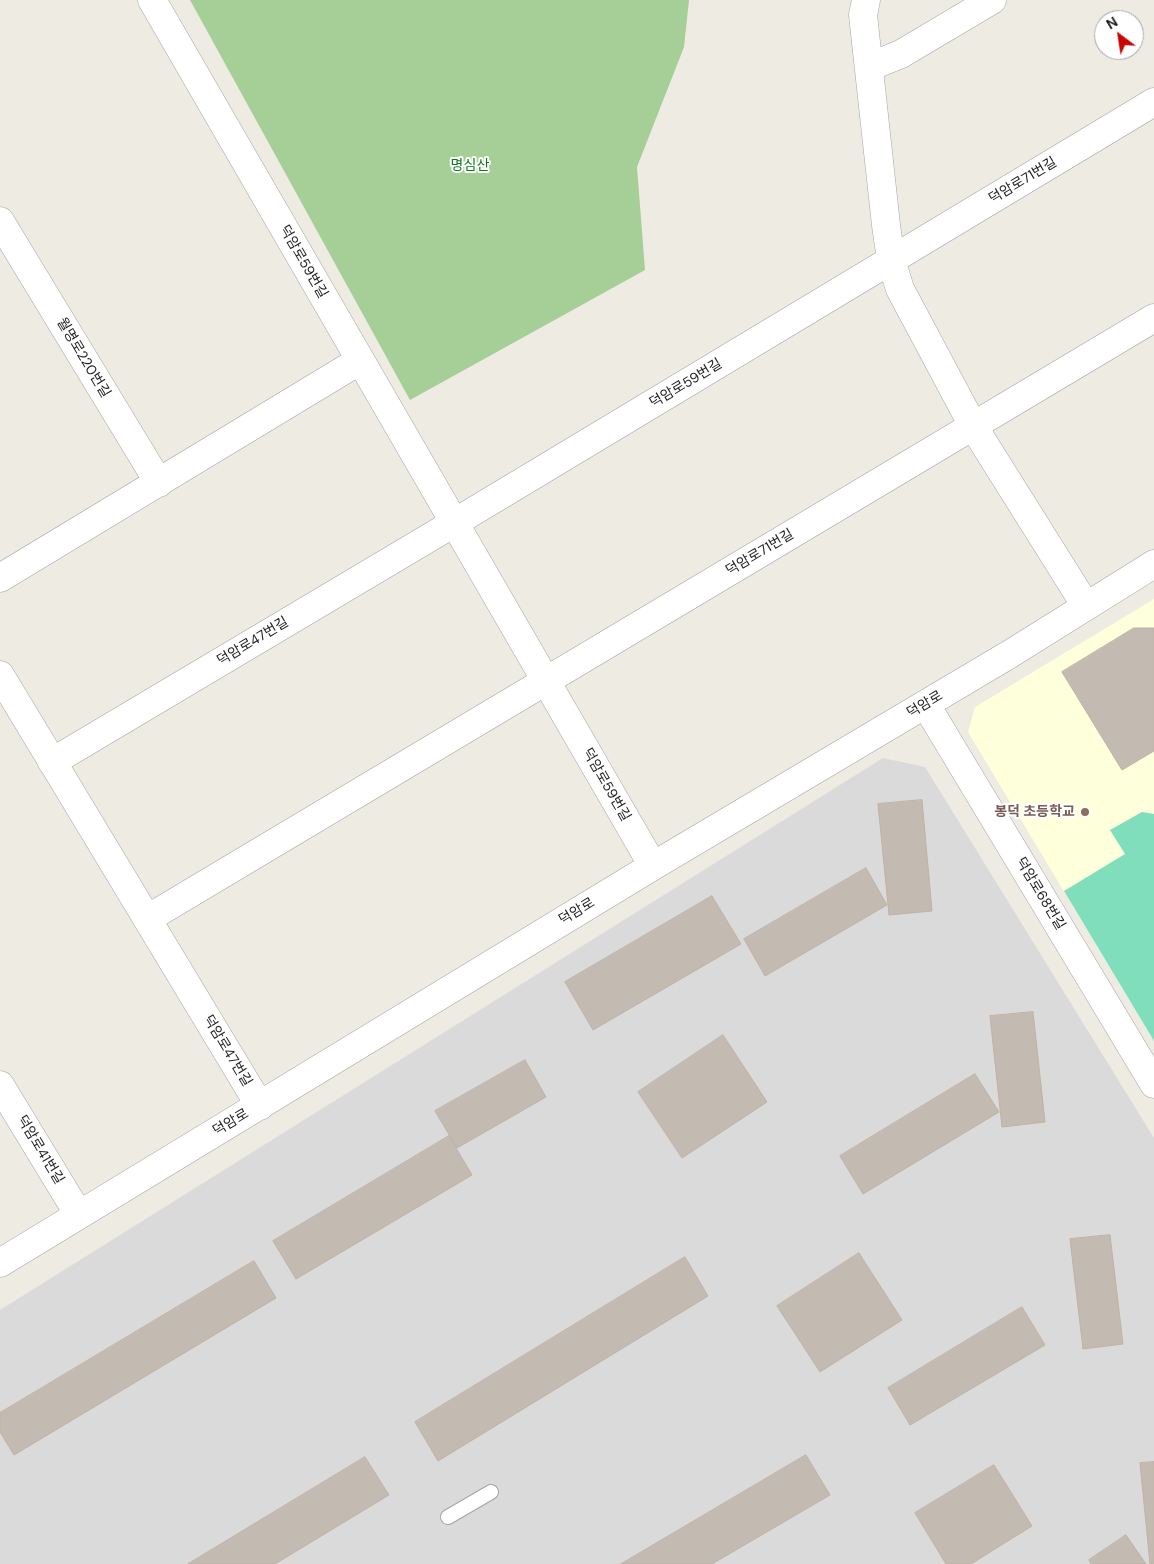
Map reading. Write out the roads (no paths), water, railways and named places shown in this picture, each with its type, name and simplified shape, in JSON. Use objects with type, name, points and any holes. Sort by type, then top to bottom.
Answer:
[{"type":"street","name":"덕암로59번길","points":[[152,0],[653,866]]},
{"type":"street","points":[[866,0],[863,15],[891,260],[900,289],[973,426],[1086,606]]},
{"type":"street","points":[[869,67],[901,54],[992,0]]},
{"type":"street","name":"덕암로71번길","points":[[891,260],[1154,102]]},
{"type":"street","name":"월명로220번길","points":[[4,227],[159,482]]},
{"type":"street","name":"덕암로59번길","points":[[454,523],[891,260]]},
{"type":"street","name":"덕암로71번길","points":[[546,680],[1154,318]]},
{"type":"street","points":[[0,578],[360,361]]},
{"type":"street","name":"덕암로47번길","points":[[52,762],[454,523]]},
{"type":"street","name":"덕암로","points":[[0,1263],[653,866],[926,705],[1154,564]]},
{"type":"street","name":"덕암로47번길","points":[[0,675],[260,1106]]},
{"type":"street","points":[[147,919],[546,680]]},
{"type":"street","name":"덕암로68번길","points":[[926,705],[1154,1084]]},
{"type":"street","name":"덕암로41번길","points":[[0,1085],[79,1215]]},
{"type":"lane","points":[[448,1517],[491,1492]]},
{"type":"place","name":"봉덕 초등학교","points":[[1085,812]]},
{"type":"park label","name":"명심산","points":[[470,166]]}]
